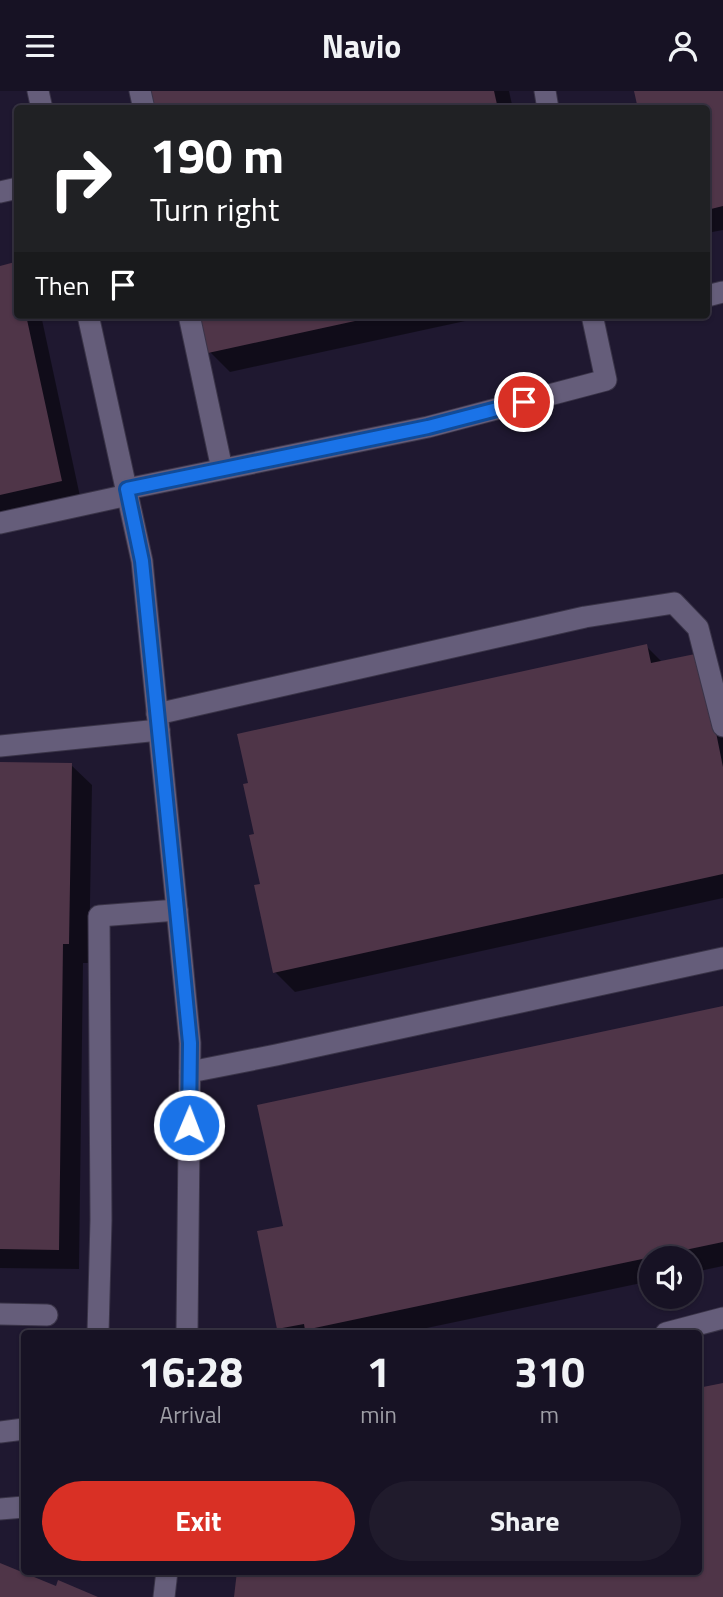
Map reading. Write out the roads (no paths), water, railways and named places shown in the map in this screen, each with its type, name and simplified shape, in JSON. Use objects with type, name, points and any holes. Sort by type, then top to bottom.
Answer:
[{"type":"street","points":[[89,319],[142,561],[190,1043],[187,1330]]},
{"type":"street","points":[[190,319],[222,470]]},
{"type":"street","points":[[0,523],[222,470],[428,427],[606,380],[593,319]]},
{"type":"street","points":[[0,746],[158,722],[585,617],[674,603],[698,628],[723,726]]},
{"type":"street","points":[[98,1330],[101,1220],[99,916],[177,910]]},
{"type":"street","points":[[190,1072],[723,958]]},
{"type":"street","points":[[0,1314],[47,1315]]},
{"type":"street","points":[[677,1330],[723,1318]]},
{"type":"street","points":[[0,1432],[21,1430]]},
{"type":"street","points":[[0,1509],[21,1507]]},
{"type":"street","points":[[164,1597],[167,1575]]}]
